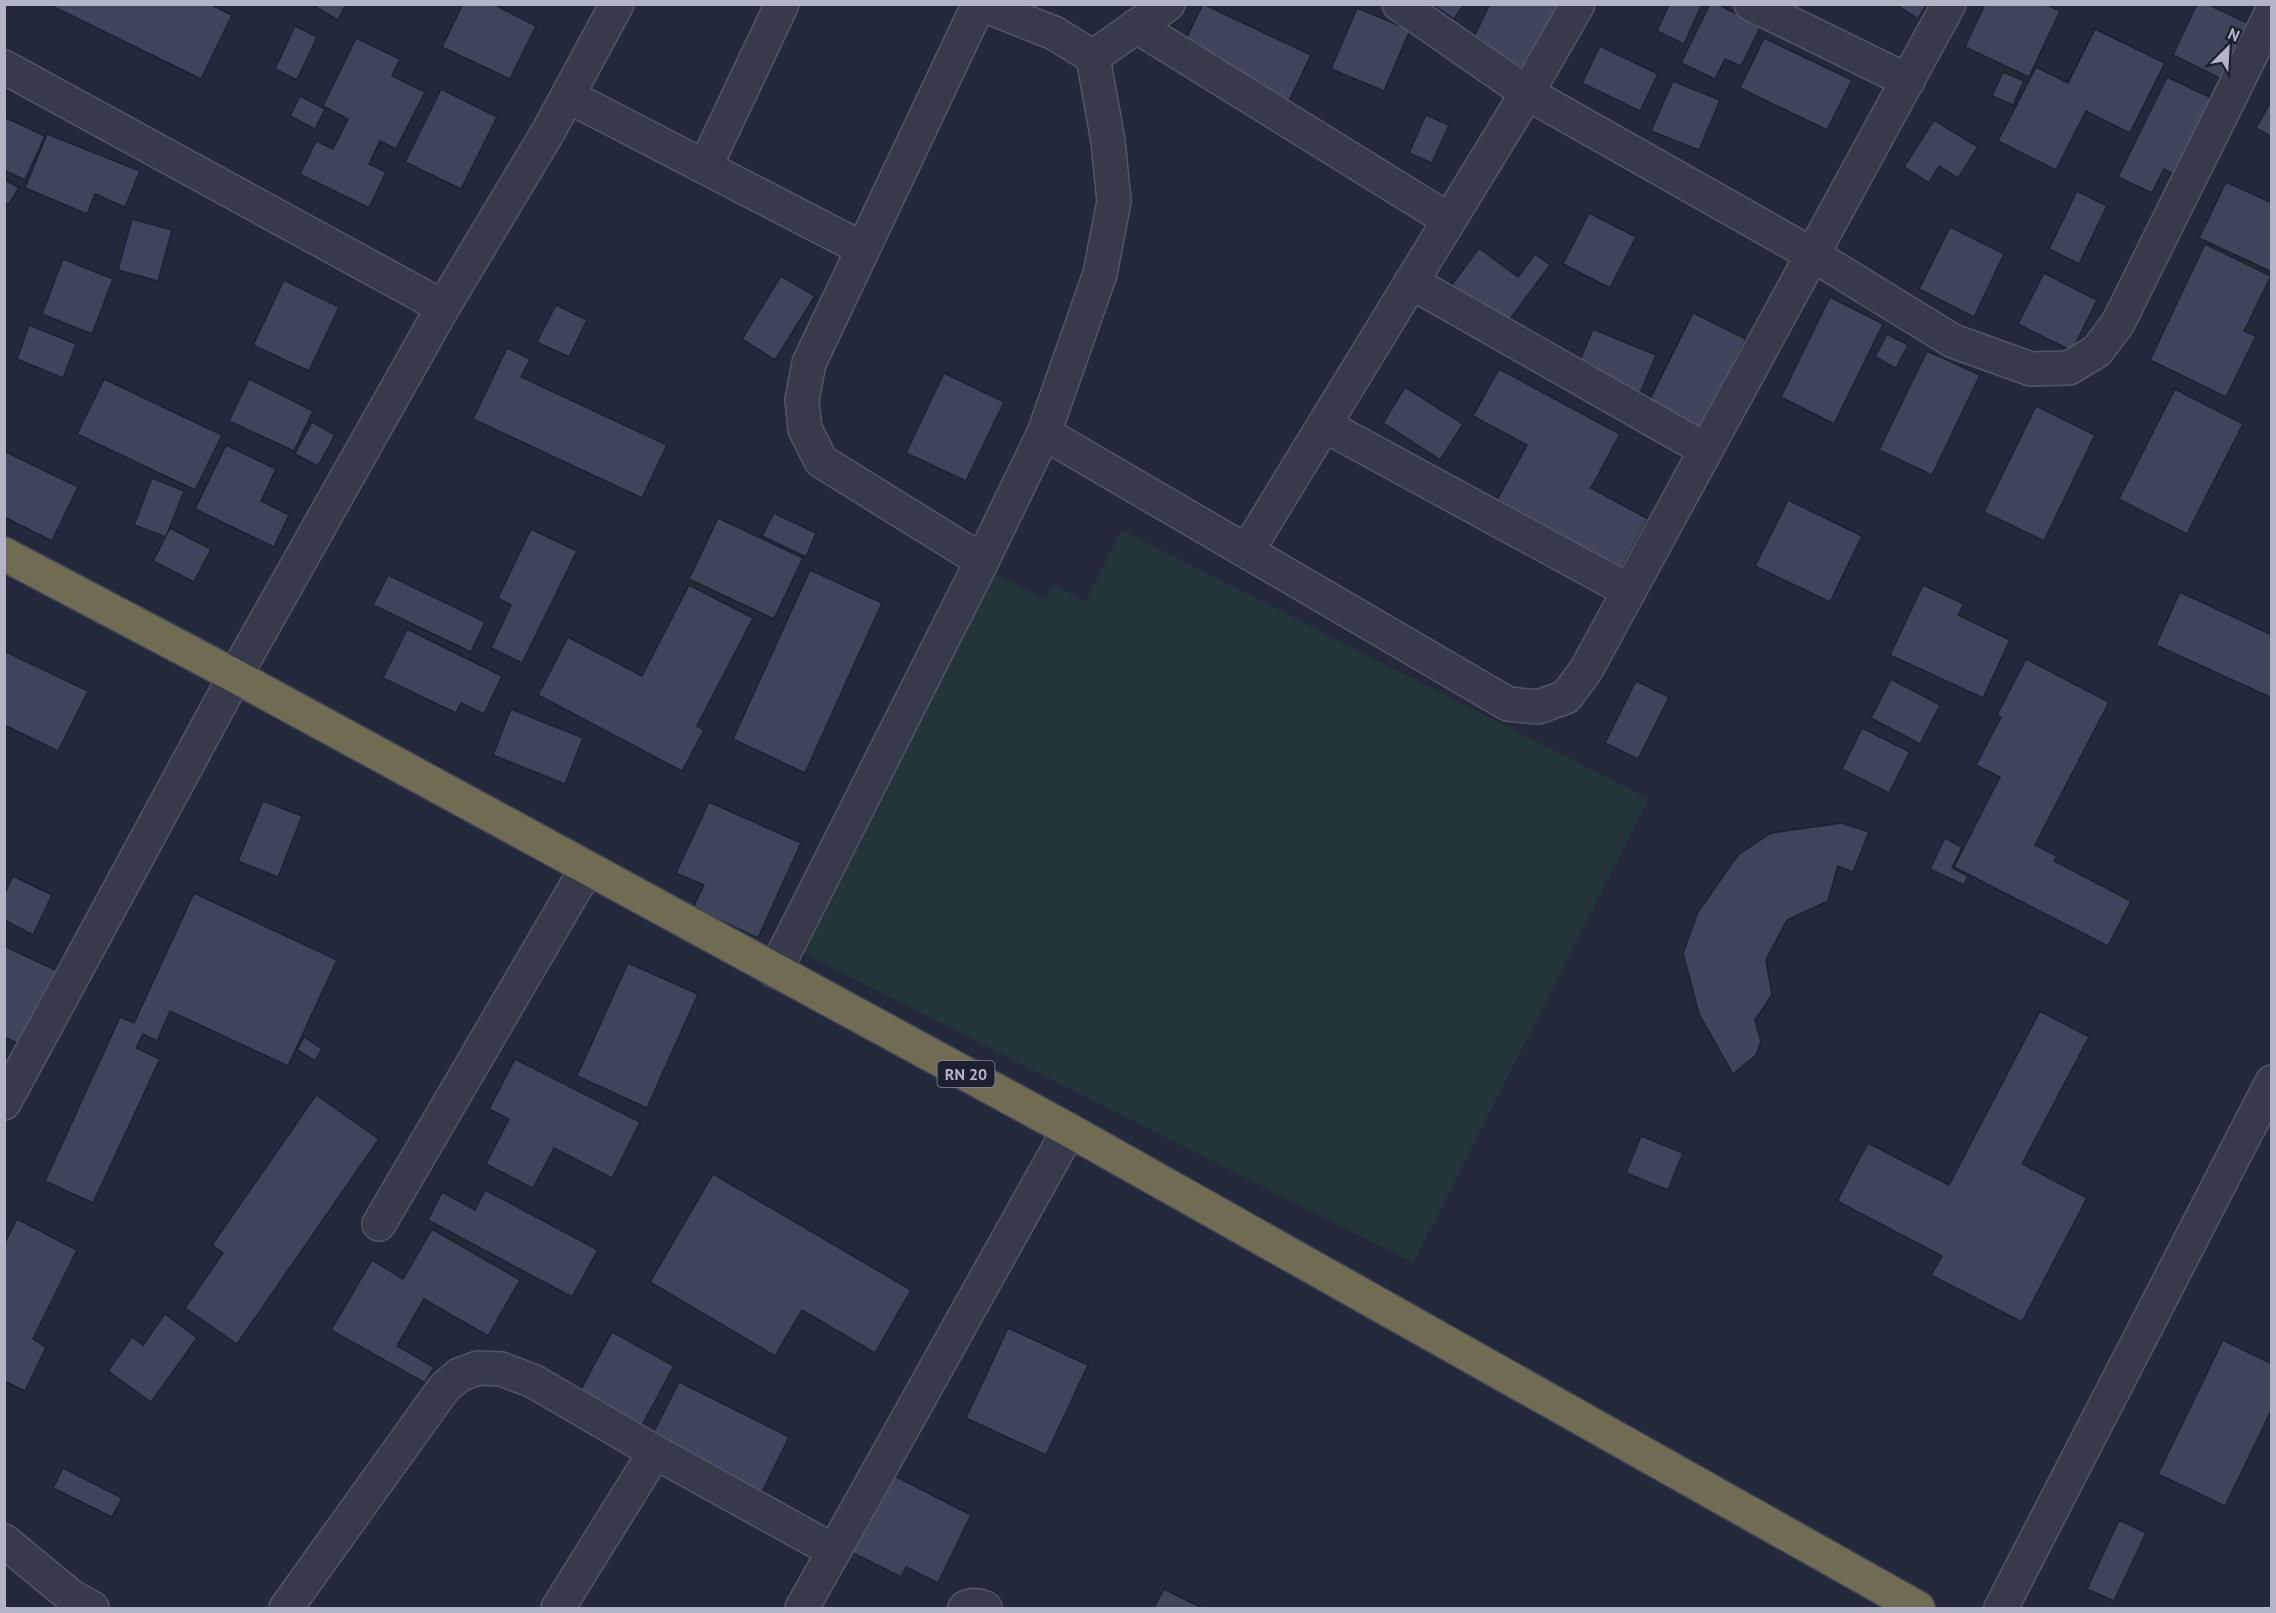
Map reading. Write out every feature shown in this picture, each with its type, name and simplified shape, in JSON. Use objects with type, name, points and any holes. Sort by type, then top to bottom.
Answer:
[{"type":"highway","name":"RN 20","points":[[4,554],[236,676],[1069,1130],[1918,1608]]},
{"type":"street","points":[[4,1103],[16,1056],[236,676],[443,307],[504,208],[568,96],[617,4]]},
{"type":"street","points":[[705,167],[782,4]]},
{"type":"street","points":[[775,970],[982,561],[1044,433],[1100,274],[1114,201],[1108,141],[1093,57],[1054,33],[980,4],[809,363],[802,400],[805,429],[821,461],[982,561]]},
{"type":"street","points":[[1093,57],[1168,4]]},
{"type":"street","points":[[1399,4],[1527,93],[1813,255],[1953,340],[2031,369],[2069,368],[2097,351],[2118,323],[2271,12]]},
{"type":"street","points":[[1247,551],[1527,93],[1578,4]]},
{"type":"street","points":[[1750,4],[1908,81]]},
{"type":"street","points":[[1044,433],[1508,704],[1538,707],[1566,697],[1586,670],[1949,4]]},
{"type":"street","points":[[1136,26],[1449,220]]},
{"type":"street","points":[[4,67],[443,307]]},
{"type":"street","points":[[568,96],[863,249]]},
{"type":"street","points":[[1411,282],[1706,450]]},
{"type":"street","points":[[1324,425],[1629,591]]},
{"type":"street","points":[[379,1224],[587,868]]},
{"type":"street","points":[[2001,1608],[2271,1082]]},
{"type":"street","points":[[802,1608],[1069,1130]]},
{"type":"street","points":[[286,1608],[444,1388],[459,1375],[478,1368],[501,1369],[533,1381],[655,1452],[834,1551]]},
{"type":"street","points":[[558,1608],[655,1452]]},
{"type":"street","points":[[4,1541],[72,1597],[92,1608]]},
{"type":"street","points":[[965,1608],[980,1605],[986,1608]]},
{"type":"shaded area","points":[[1122,530],[1649,799],[1413,1263],[797,950],[990,571],[1045,599],[1053,585],[1086,602]]},
{"type":"building","points":[[48,4],[210,4],[232,15],[201,79]]},
{"type":"building","points":[[311,4],[346,4],[338,20]]},
{"type":"building","points":[[463,4],[493,4],[536,26],[510,79],[442,47]]},
{"type":"building","points":[[1203,4],[1311,55],[1288,103],[1180,51]]},
{"type":"building","points":[[1432,4],[1464,4],[1454,19]]},
{"type":"building","points":[[1490,4],[1572,4],[1538,76],[1471,43]]},
{"type":"building","points":[[1663,4],[1702,4],[1684,44],[1657,31],[1668,7]]},
{"type":"building","points":[[1710,4],[1717,4],[1761,26],[1741,66],[1725,59],[1715,79],[1681,63]]},
{"type":"building","points":[[1895,4],[1927,4],[1918,19]]},
{"type":"building","points":[[1985,4],[2045,4],[2060,11],[2029,77],[1965,47]]},
{"type":"building","points":[[2197,4],[2207,4],[2262,30],[2236,86],[2173,55]]},
{"type":"building","points":[[1357,8],[1410,30],[1384,91],[1331,69]]},
{"type":"building","points":[[295,26],[317,37],[297,80],[275,69]]},
{"type":"building","points":[[2095,29],[2165,63],[2130,133],[2086,111],[2056,170],[1998,141],[2036,67],[2068,83]]},
{"type":"building","points":[[356,38],[400,59],[392,76],[425,92],[396,149],[380,141],[369,164],[386,172],[369,208],[300,174],[316,141],[333,149],[348,119],[323,106]]},
{"type":"building","points":[[1764,38],[1852,80],[1827,130],[1740,88]]},
{"type":"building","points":[[1600,46],[1658,74],[1640,111],[1582,83]]},
{"type":"building","points":[[2003,72],[2024,81],[2013,105],[1992,96]]},
{"type":"building","points":[[2167,77],[2222,103],[2185,180],[2164,169],[2152,193],[2118,177]]},
{"type":"building","points":[[1673,81],[1720,100],[1699,150],[1651,131]]},
{"type":"building","points":[[441,89],[497,117],[461,189],[405,162]]},
{"type":"building","points":[[300,96],[325,109],[315,129],[290,116]]},
{"type":"building","points":[[2272,100],[2272,137],[2256,128]]},
{"type":"building","points":[[1426,115],[1449,125],[1432,163],[1409,153]]},
{"type":"building","points":[[4,117],[45,136],[25,180],[4,170]]},
{"type":"building","points":[[1934,120],[1978,147],[1958,178],[1939,166],[1929,183],[1904,167]]},
{"type":"building","points":[[47,134],[140,171],[125,207],[95,194],[87,214],[25,188]]},
{"type":"building","points":[[4,179],[19,188],[8,205],[4,202]]},
{"type":"building","points":[[2226,182],[2272,203],[2272,272],[2199,238]]},
{"type":"building","points":[[2077,191],[2107,206],[2079,264],[2049,249]]},
{"type":"building","points":[[1589,213],[1636,237],[1610,288],[1563,264]]},
{"type":"building","points":[[132,219],[172,230],[158,281],[118,270]]},
{"type":"building","points":[[1950,227],[2004,254],[1974,317],[1919,289]]},
{"type":"building","points":[[2205,244],[2271,276],[2244,331],[2256,336],[2226,397],[2150,360]]},
{"type":"building","points":[[1479,248],[1518,277],[1535,254],[1550,265],[1496,338],[1442,298]]},
{"type":"building","points":[[63,259],[113,279],[92,334],[42,314]]},
{"type":"building","points":[[2044,273],[2097,300],[2072,351],[2018,324]]},
{"type":"building","points":[[781,276],[815,296],[775,360],[742,339]]},
{"type":"building","points":[[284,280],[339,307],[309,371],[253,345]]},
{"type":"building","points":[[1830,297],[1883,324],[1834,424],[1781,397]]},
{"type":"building","points":[[556,305],[587,320],[569,357],[537,342]]},
{"type":"building","points":[[1693,313],[1746,339],[1697,438],[1644,411]]},
{"type":"building","points":[[29,325],[76,344],[63,378],[17,359]]},
{"type":"building","points":[[1593,329],[1656,355],[1636,403],[1573,377]]},
{"type":"building","points":[[1887,334],[1908,345],[1896,368],[1875,357]]},
{"type":"building","points":[[507,348],[530,359],[521,377],[667,445],[642,498],[473,419]]},
{"type":"building","points":[[1927,351],[1980,375],[1932,475],[1879,450]]},
{"type":"building","points":[[1499,369],[1620,434],[1591,488],[1648,519],[1617,576],[1492,509],[1527,445],[1473,416]]},
{"type":"building","points":[[944,373],[1004,402],[966,481],[906,453]]},
{"type":"building","points":[[104,379],[222,435],[195,490],[77,434]]},
{"type":"building","points":[[249,379],[313,411],[294,451],[229,421]]},
{"type":"building","points":[[1405,387],[1463,424],[1440,460],[1383,423]]},
{"type":"building","points":[[2175,389],[2243,424],[2187,534],[2119,499]]},
{"type":"building","points":[[2036,406],[2095,435],[2044,541],[1984,512]]},
{"type":"building","points":[[312,422],[335,435],[318,466],[295,454]]},
{"type":"building","points":[[226,445],[276,469],[261,501],[289,515],[274,547],[195,509]]},
{"type":"building","points":[[4,451],[78,487],[52,541],[4,517]]},
{"type":"building","points":[[152,478],[184,491],[166,537],[134,525]]},
{"type":"building","points":[[1788,500],[1862,536],[1830,602],[1755,566]]},
{"type":"building","points":[[774,513],[816,533],[806,557],[762,536]]},
{"type":"building","points":[[718,518],[803,558],[774,619],[689,579]]},
{"type":"building","points":[[170,528],[211,549],[194,582],[153,561]]},
{"type":"building","points":[[531,529],[577,551],[522,663],[491,648],[511,605],[498,598]]},
{"type":"building","points":[[810,570],[882,603],[805,773],[733,739]]},
{"type":"building","points":[[388,575],[485,622],[471,652],[373,605]]},
{"type":"building","points":[[689,585],[753,618],[697,726],[704,730],[682,771],[538,695],[568,637],[642,676]]},
{"type":"building","points":[[1923,585],[1964,604],[1958,615],[2010,640],[1983,698],[1890,655]]},
{"type":"building","points":[[2180,592],[2272,635],[2272,698],[2156,645]]},
{"type":"building","points":[[407,629],[502,676],[484,714],[461,703],[456,713],[383,678]]},
{"type":"building","points":[[4,651],[88,691],[58,751],[4,725]]},
{"type":"building","points":[[2026,659],[2109,702],[2035,845],[2057,856],[2054,861],[2131,901],[2108,946],[1954,867],[2000,777],[1976,765],[2001,717],[1997,715]]},
{"type":"building","points":[[1891,679],[1940,705],[1920,744],[1871,718]]},
{"type":"building","points":[[1636,681],[1669,697],[1638,759],[1605,743]]},
{"type":"building","points":[[511,709],[583,738],[565,784],[493,755]]},
{"type":"building","points":[[1862,728],[1910,752],[1889,793],[1842,769]]},
{"type":"building","points":[[263,801],[302,816],[278,877],[238,861]]},
{"type":"building","points":[[709,802],[801,843],[758,938],[693,908],[704,885],[676,873]]},
{"type":"building","points":[[1841,823],[1869,832],[1853,872],[1838,866],[1828,901],[1787,920],[1766,960],[1772,995],[1755,1020],[1761,1042],[1756,1055],[1733,1074],[1699,1014],[1683,953],[1698,912],[1738,855],[1771,833]]},
{"type":"building","points":[[1945,838],[1962,847],[1952,868],[1968,876],[1964,885],[1930,869]]},
{"type":"building","points":[[13,876],[52,895],[33,935],[4,920],[4,895]]},
{"type":"building","points":[[194,893],[337,960],[288,1066],[170,1011],[157,1041],[143,1034],[136,1048],[160,1059],[93,1203],[45,1181],[120,1017],[134,1023]]},
{"type":"building","points":[[4,946],[81,982],[46,1056],[4,1037]]},
{"type":"building","points":[[628,963],[698,994],[647,1108],[577,1076]]},
{"type":"building","points":[[2040,1011],[2089,1037],[2022,1164],[2087,1198],[2022,1322],[1931,1275],[1942,1256],[1837,1201],[1868,1143],[1949,1185]]},
{"type":"building","points":[[304,1037],[322,1049],[315,1061],[297,1050]]},
{"type":"building","points":[[515,1059],[640,1122],[612,1178],[554,1148],[533,1188],[486,1164],[509,1119],[489,1109]]},
{"type":"building","points":[[316,1095],[379,1139],[237,1344],[185,1308],[223,1253],[212,1245]]},
{"type":"building","points":[[1641,1136],[1683,1153],[1668,1190],[1626,1173]]},
{"type":"building","points":[[713,1174],[911,1290],[875,1353],[802,1310],[775,1356],[650,1282]]},
{"type":"building","points":[[485,1190],[598,1250],[572,1297],[428,1220],[442,1192],[475,1210]]},
{"type":"building","points":[[17,1219],[77,1250],[33,1339],[46,1347],[25,1391],[4,1381],[4,1245]]},
{"type":"building","points":[[432,1229],[520,1280],[488,1336],[424,1299],[397,1346],[434,1367],[425,1383],[331,1330],[372,1260],[403,1279]]},
{"type":"building","points":[[165,1314],[197,1338],[151,1402],[108,1371],[132,1337],[143,1345]]},
{"type":"building","points":[[1008,1328],[1088,1365],[1046,1455],[966,1418]]},
{"type":"building","points":[[612,1332],[674,1366],[642,1425],[580,1391]]},
{"type":"building","points":[[2223,1340],[2272,1364],[2272,1409],[2225,1506],[2158,1474]]},
{"type":"building","points":[[679,1382],[789,1437],[762,1492],[651,1437]]},
{"type":"building","points":[[63,1468],[122,1498],[112,1517],[53,1488]]},
{"type":"building","points":[[887,1472],[971,1515],[938,1583],[906,1567],[901,1577],[847,1550]]},
{"type":"building","points":[[2119,1520],[2146,1533],[2114,1601],[2087,1589]]},
{"type":"building","points":[[1164,1589],[1202,1608],[1154,1608]]}]
